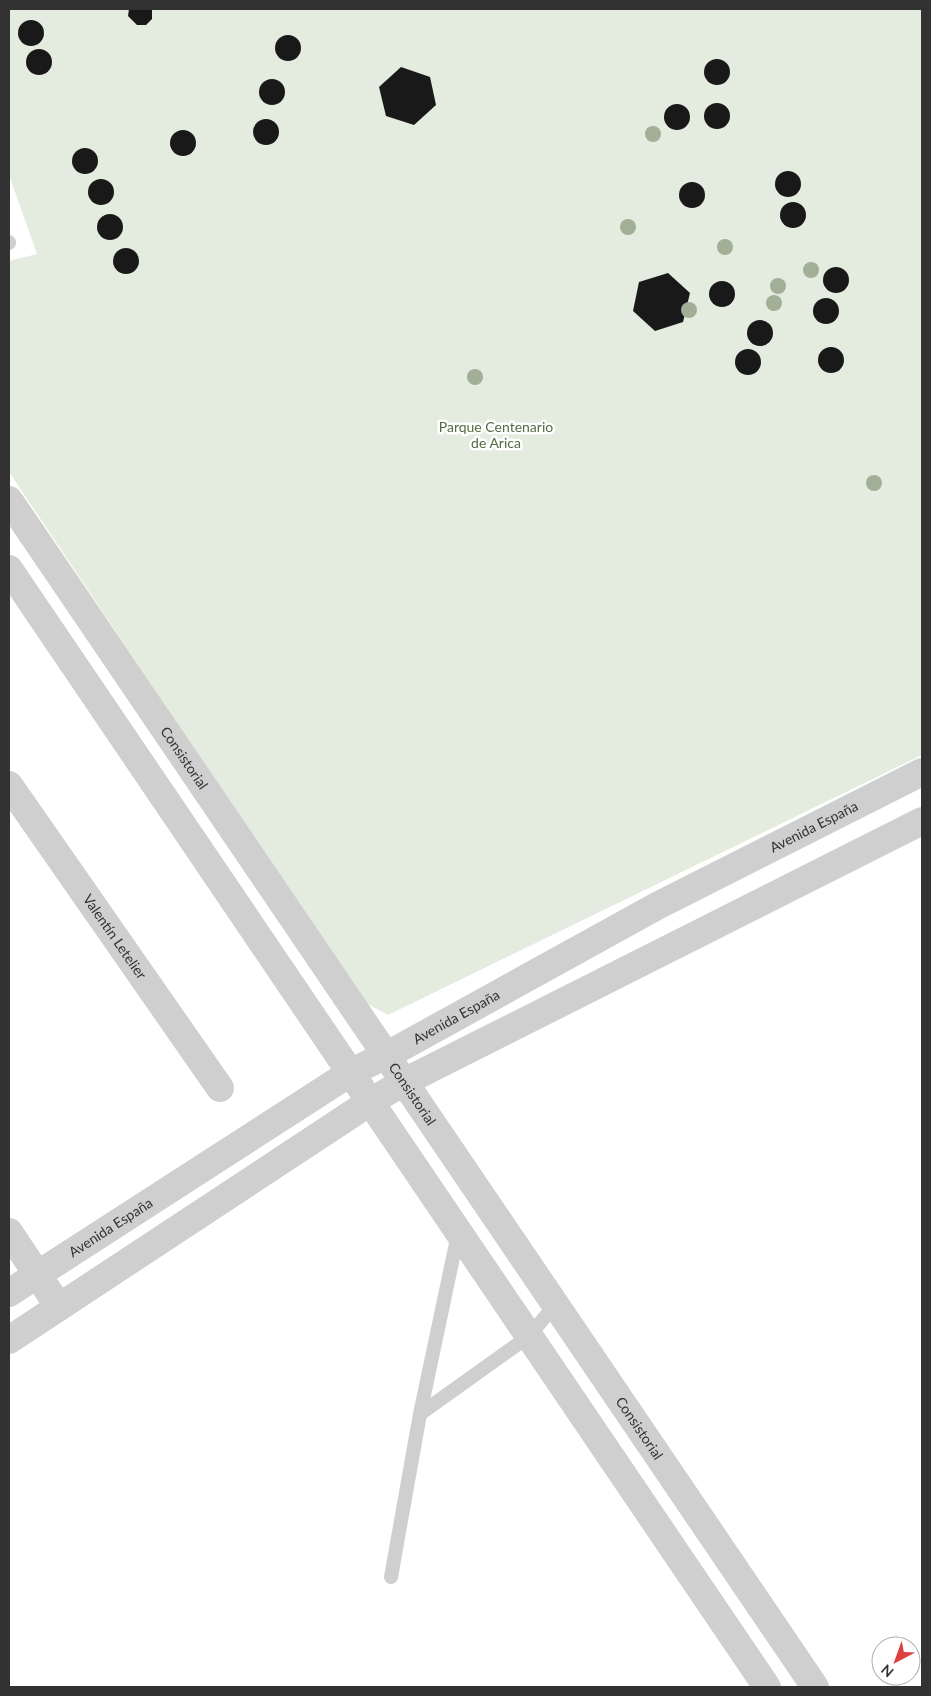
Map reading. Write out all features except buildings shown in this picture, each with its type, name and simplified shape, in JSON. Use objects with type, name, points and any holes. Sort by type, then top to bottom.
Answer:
[{"type":"street","name":"Consistorial","points":[[9,500],[815,1687]]},
{"type":"street","points":[[9,569],[767,1687]]},
{"type":"street","name":"Avenida España","points":[[9,1293],[350,1073],[657,906],[922,772]]},
{"type":"street","name":"Valentín Letelier","points":[[9,785],[220,1088]]},
{"type":"street","points":[[9,1340],[370,1102],[404,1082],[922,821]]},
{"type":"street","points":[[9,1232],[59,1308]]},
{"type":"lane","points":[[391,1577],[420,1414],[458,1233]]},
{"type":"lane","points":[[420,1414],[528,1336],[555,1305]]},
{"type":"green space","name":"Parque Centenario de Arica","points":[[9,9],[922,9],[922,755],[388,1015],[364,1002],[9,472],[9,261],[37,254],[9,175]]}]
